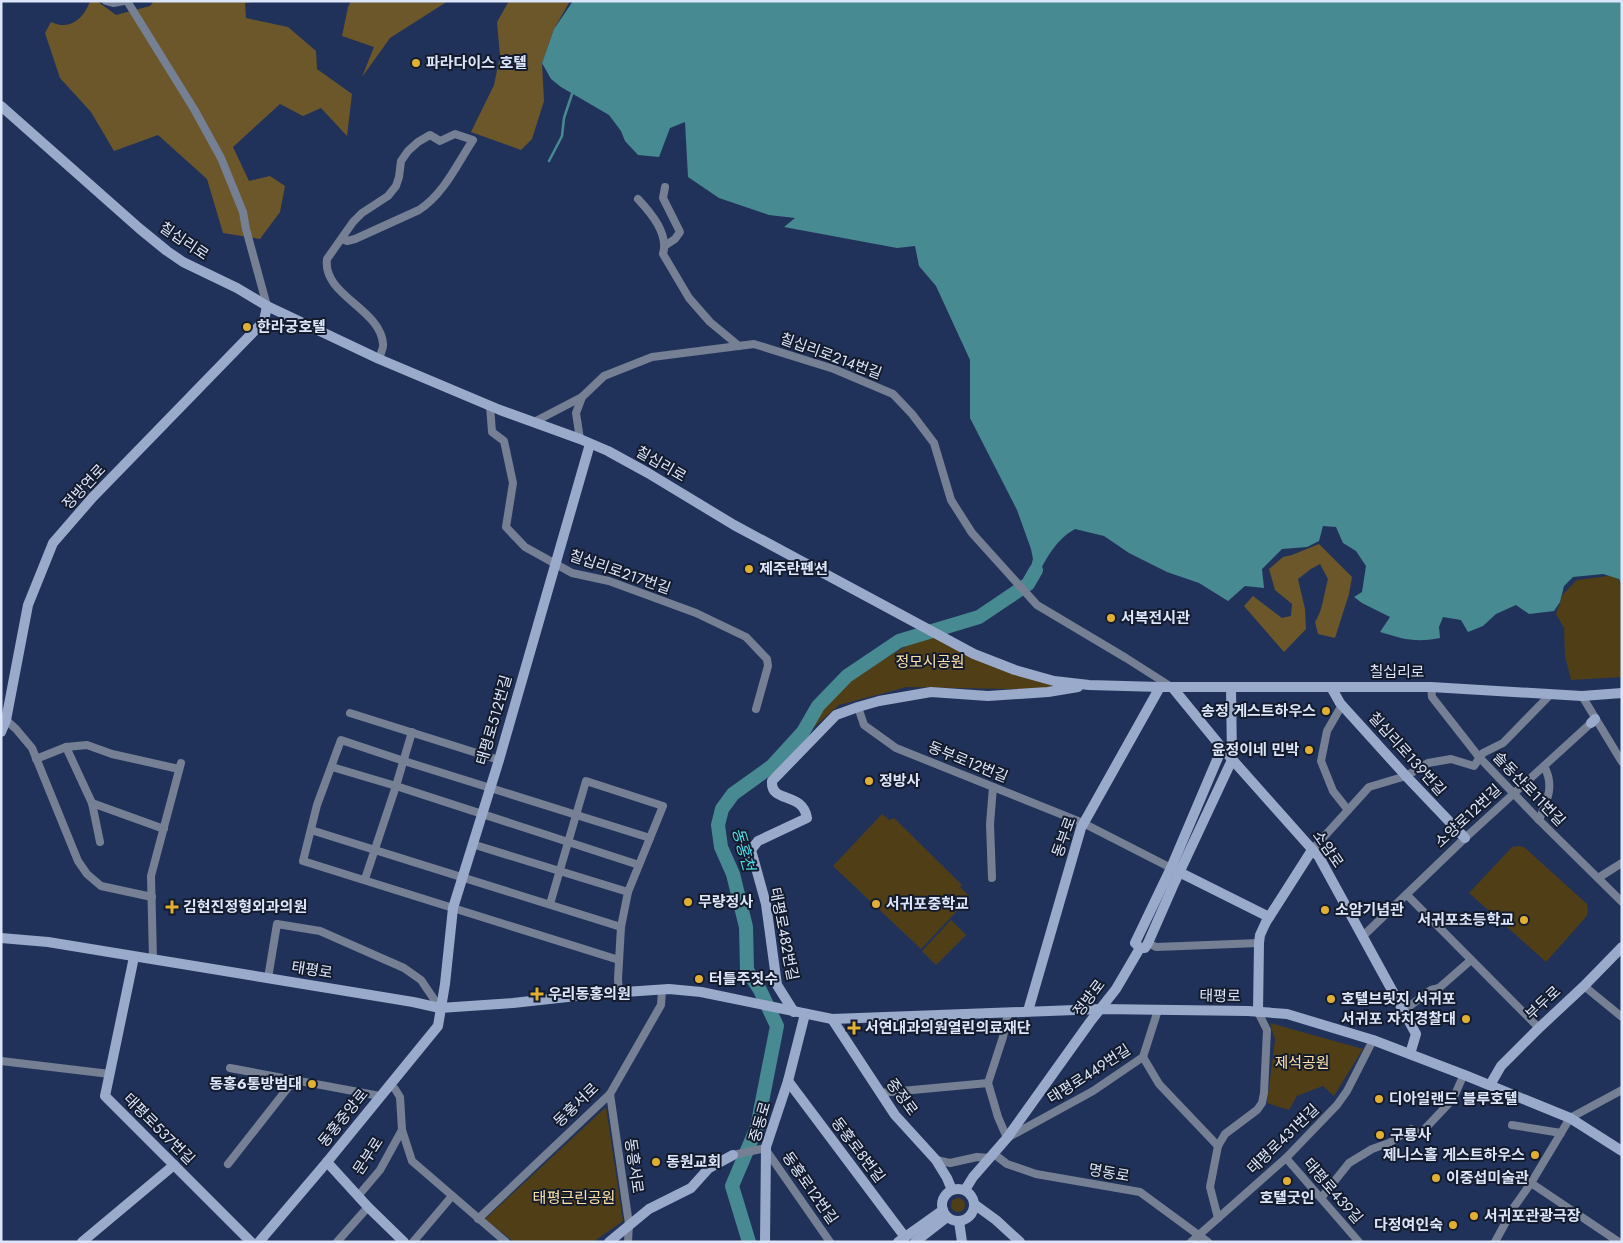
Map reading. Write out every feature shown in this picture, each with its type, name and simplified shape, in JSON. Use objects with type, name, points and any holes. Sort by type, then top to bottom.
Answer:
[{"type":"street","points":[[106,1],[113,3],[125,1],[194,109],[221,158],[243,212],[267,306]]},
{"type":"street","name":"칠십리로","points":[[1,106],[167,251],[183,262],[237,288],[267,306],[379,359],[490,406],[580,439],[648,473],[734,525],[974,654],[1015,670],[1054,681],[1089,685],[1160,687],[1431,687],[1582,696],[1622,692]]},
{"type":"street","points":[[342,239],[347,241],[355,239],[429,204],[438,195],[473,140],[455,134],[440,140],[430,135],[418,142],[408,151],[401,162],[396,186],[388,196],[353,222],[326,259],[328,274],[342,291],[378,326],[384,345],[379,359]]},
{"type":"street","points":[[665,187],[663,198],[680,232],[666,246]]},
{"type":"street","points":[[638,199],[656,221],[666,246],[664,254],[689,298],[710,322],[739,346]]},
{"type":"street","name":"정방연로","points":[[1,732],[6,720],[28,605],[53,543],[92,498],[264,321],[267,306]]},
{"type":"street","name":"칠십리로214번길","points":[[534,422],[582,397],[604,376],[652,357],[754,344],[834,369],[893,394],[912,414],[934,443],[951,500],[972,533],[1037,605],[1172,687]]},
{"type":"street","points":[[580,439],[576,413],[582,397]]},
{"type":"street","name":"칠십리로217번길","points":[[490,406],[492,432],[504,441],[513,483],[506,527],[525,547],[572,573],[609,581],[707,617],[746,638],[767,659],[768,666],[756,709]]},
{"type":"street","name":"태평로512번길","points":[[440,1008],[445,984],[453,908],[499,760],[590,444]]},
{"type":"street","name":"태평로482번길","points":[[792,1012],[777,985],[766,904],[751,850],[758,841],[807,818],[806,811],[798,802],[776,794],[772,787],[772,781],[836,715],[858,707],[879,701],[931,692],[988,696],[1048,692],[1089,685]]},
{"type":"street","name":"동부로","points":[[1028,1011],[1075,845],[1083,823],[1160,687]]},
{"type":"street","name":"소암로","points":[[1172,687],[1232,760],[1319,857],[1416,1034],[1410,1054]]},
{"type":"street","points":[[1231,687],[1232,760]]},
{"type":"street","name":"칠십리로139번길","points":[[1332,687],[1342,705],[1465,838]]},
{"type":"street","name":"솔동산로11번길","points":[[1431,687],[1432,697],[1479,757],[1539,820],[1622,902]]},
{"type":"street","points":[[1218,1218],[1210,1187],[1218,1146],[1225,1134],[1257,1110],[1262,1103],[1264,1093],[1267,1030],[1258,1012],[1259,943],[1260,934],[1269,917],[1312,850],[1369,788],[1406,776],[1428,763],[1451,759],[1474,766],[1483,752],[1503,743],[1550,695]]},
{"type":"street","points":[[1582,696],[1593,721],[1622,762]]},
{"type":"street","points":[[1342,705],[1327,732],[1321,761],[1333,791],[1348,810]]},
{"type":"street","name":"동부로12번길","points":[[858,707],[864,724],[896,748],[1083,823]]},
{"type":"street","points":[[350,713],[499,760]]},
{"type":"street","points":[[6,720],[32,748],[78,861],[87,874],[101,886],[152,897]]},
{"type":"street","name":"소양로12번길","points":[[1362,937],[1465,838],[1593,721]]},
{"type":"street","points":[[365,879],[412,732]]},
{"type":"street","points":[[619,960],[303,861],[317,805],[341,740],[490,789],[650,838]]},
{"type":"street","points":[[36,759],[66,747],[87,745],[112,754],[180,766],[151,876],[153,960]]},
{"type":"street","points":[[66,747],[92,802],[100,842]]},
{"type":"street","name":"정방로","points":[[965,1190],[973,1177],[1007,1138],[1090,1022],[1116,989],[1144,946],[1222,748]]},
{"type":"street","name":"정방로","points":[[1175,870],[1232,760]]},
{"type":"street","points":[[1539,820],[1545,807],[1551,784],[1544,766]]},
{"type":"street","points":[[332,767],[639,865]]},
{"type":"street","points":[[550,904],[586,781],[663,806],[628,892],[621,927],[618,992]]},
{"type":"street","points":[[992,878],[990,824],[993,787]]},
{"type":"street","points":[[92,802],[164,829]]},
{"type":"street","points":[[1083,823],[1269,917]]},
{"type":"street","points":[[311,830],[621,927]]},
{"type":"street","points":[[472,844],[628,892]]},
{"type":"street","points":[[1598,878],[1622,863]]},
{"type":"street","points":[[1407,894],[1538,1028]]},
{"type":"street","points":[[268,978],[277,924],[294,926],[320,931],[404,968],[421,980],[440,1008]]},
{"type":"street","name":"태평로","points":[[1,938],[44,942],[134,956],[440,1008],[513,1003],[618,992],[662,990],[701,992],[832,1020],[1101,1009],[1287,1014],[1373,1040],[1464,1074],[1570,1118],[1622,1151]]},
{"type":"street","points":[[1144,946],[1259,943]]},
{"type":"street","name":"부두로","points":[[1490,1086],[1501,1066],[1622,947]]},
{"type":"street","name":"태평로537번길","points":[[134,956],[105,1096],[251,1242]]},
{"type":"street","points":[[1403,1011],[1431,990],[1440,988],[1471,960]]},
{"type":"street","points":[[1584,986],[1622,1017]]},
{"type":"street","name":"동홍서로","points":[[478,1219],[610,1094],[661,1005],[662,990]]},
{"type":"street","name":"동홍중앙로","points":[[259,1242],[438,1026],[440,1008]]},
{"type":"street","name":"태평로449번길","points":[[1007,1138],[1093,1091],[1142,1056],[1158,1010]]},
{"type":"street","points":[[1007,1138],[998,1118],[988,1083],[1003,1037],[1008,1012]]},
{"type":"street","name":"중동로","points":[[765,1242],[766,1149],[788,1081],[805,1014]]},
{"type":"street","name":"중정로","points":[[832,1020],[895,1115],[936,1160],[952,1190]]},
{"type":"street","name":"태평로431번길","points":[[1191,1242],[1286,1158],[1337,1105],[1348,1091],[1373,1040]]},
{"type":"street","points":[[1142,1056],[1159,1084],[1218,1146]]},
{"type":"street","points":[[1,1061],[110,1074]]},
{"type":"street","points":[[230,1068],[380,1096]]},
{"type":"street","points":[[1321,1198],[1349,1163],[1372,1149],[1389,1143],[1411,1129],[1420,1134],[1453,1099],[1464,1074]]},
{"type":"street","points":[[228,1164],[294,1080]]},
{"type":"street","name":"동홍로8번길","points":[[788,1081],[902,1239]]},
{"type":"street","points":[[880,1093],[988,1083]]},
{"type":"street","points":[[389,1085],[395,1089],[400,1097],[402,1130],[412,1161],[506,1242]]},
{"type":"street","points":[[1499,1240],[1514,1207],[1531,1183],[1570,1118],[1622,1090]]},
{"type":"street","name":"동흥서로","points":[[610,1094],[629,1224],[628,1242]]},
{"type":"street","points":[[1512,1126],[1561,1133]]},
{"type":"street","name":"문부로","points":[[358,1196],[380,1170],[402,1130]]},
{"type":"street","points":[[609,1242],[649,1209],[691,1188],[709,1168],[734,1155],[766,1149]]},
{"type":"street","name":"동홍로12번길","points":[[766,1149],[830,1242]]},
{"type":"street","points":[[936,1160],[950,1163],[992,1156]]},
{"type":"street","name":"명동로","points":[[992,1156],[1007,1164],[1036,1174],[1140,1192],[1200,1234],[1208,1242]]},
{"type":"street","name":"태평로439길","points":[[1286,1158],[1359,1242]]},
{"type":"street","name":"문부로","points":[[327,1162],[368,1207],[404,1242]]},
{"type":"street","points":[[82,1242],[174,1165]]},
{"type":"street","points":[[1531,1183],[1619,1242]]},
{"type":"street","points":[[952,1190],[965,1190],[972,1197],[974,1204],[971,1215],[966,1220],[959,1222],[951,1220],[945,1214],[942,1202],[944,1197],[952,1190]]},
{"type":"street","points":[[413,1242],[452,1196]]},
{"type":"street","points":[[974,1204],[996,1220],[1020,1242]]},
{"type":"street","points":[[337,1242],[368,1207]]},
{"type":"street","points":[[902,1239],[945,1214]]},
{"type":"street","points":[[915,1242],[945,1214]]},
{"type":"street","points":[[959,1222],[962,1242]]},
{"type":"green space","points":[[1616,575],[1622,588],[1622,677],[1571,680],[1565,656],[1564,628],[1556,614],[1563,594],[1577,580]]},
{"type":"green space","name":"정모시공원","points":[[929,633],[1062,690],[907,687],[839,705],[778,759],[846,681]]},
{"type":"green space","points":[[882,814],[889,820],[894,818],[962,885],[960,887],[970,897],[921,949],[833,866]]},
{"type":"green space","points":[[1512,847],[1524,847],[1587,904],[1588,911],[1586,917],[1546,962],[1469,893]]},
{"type":"green space","points":[[951,920],[966,935],[936,965],[922,951]]},
{"type":"green space","name":"제석공원","points":[[1270,1023],[1363,1049],[1334,1096],[1323,1086],[1297,1096],[1289,1110],[1267,1103],[1275,1040]]},
{"type":"green space","name":"태평근린공원","points":[[606,1107],[623,1221],[593,1242],[514,1242],[485,1219]]},
{"type":"green space","points":[[955,1198],[961,1198],[965,1205],[961,1212],[955,1212],[951,1208],[951,1202]]},
{"type":"shaded area","points":[[90,1],[97,1],[116,15],[150,6],[154,1],[260,1],[245,3],[246,18],[288,27],[316,51],[317,69],[352,94],[347,136],[321,108],[303,116],[280,104],[233,147],[249,181],[270,176],[285,186],[280,212],[260,239],[223,233],[207,179],[158,135],[114,151],[91,112],[60,78],[45,33],[51,22],[64,25],[75,22],[84,13]]},
{"type":"shaded area","points":[[351,1],[448,1],[390,38],[362,77],[374,47],[342,36]]},
{"type":"shaded area","points":[[509,1],[570,1],[554,29],[542,63],[544,101],[532,139],[521,150],[471,132],[494,85],[500,56],[497,22]]},
{"type":"shaded area","points":[[573,1],[1622,1],[1622,586],[1619,579],[1603,574],[1573,577],[1564,586],[1560,602],[1554,611],[1529,614],[1516,605],[1496,614],[1483,626],[1468,632],[1461,620],[1443,617],[1439,627],[1440,638],[1416,640],[1403,638],[1380,632],[1390,617],[1354,597],[1362,592],[1366,566],[1356,551],[1343,543],[1336,527],[1323,526],[1319,541],[1307,547],[1282,549],[1262,569],[1264,588],[1245,586],[1228,601],[1199,583],[1167,572],[1129,553],[1104,536],[1075,529],[1054,547],[1032,588],[1026,585],[1033,559],[1031,549],[1017,510],[970,418],[970,360],[936,286],[919,266],[915,246],[897,248],[784,227],[795,218],[769,215],[719,198],[688,177],[685,122],[670,128],[659,157],[638,155],[625,141],[621,131],[609,115],[561,87],[551,79],[542,63],[554,29]]},
{"type":"shaded area","points":[[1319,544],[1352,577],[1349,594],[1335,638],[1318,634],[1315,622],[1322,607],[1328,579],[1320,564],[1298,579],[1305,609],[1306,629],[1284,652],[1244,606],[1253,596],[1282,618],[1291,616],[1292,604],[1275,590],[1269,569],[1283,557]]},
{"type":"waterway","points":[[549,161],[562,136],[564,118],[572,94]]},
{"type":"waterway","name":"동홍천","points":[[749,1242],[732,1186],[757,1127],[777,1026],[760,990],[747,970],[746,927],[733,874],[721,847],[718,825],[722,809],[733,794],[772,766],[803,732],[818,706],[847,676],[899,641],[979,617],[1028,584],[1036,570]]},
{"type":"place","name":"파라다이스 호텔","points":[[416,63]]},
{"type":"place","name":"한라궁호텔","points":[[247,327]]},
{"type":"place","name":"제주란펜션","points":[[749,569]]},
{"type":"place","name":"서복전시관","points":[[1111,618]]},
{"type":"place","name":"송정 게스트하우스","points":[[1326,711]]},
{"type":"place","name":"윤정이네 민박","points":[[1309,750]]},
{"type":"place","name":"정방사","points":[[869,781]]},
{"type":"place","name":"무량정사","points":[[688,902]]},
{"type":"place","name":"서귀포중학교","points":[[876,904]]},
{"type":"place","name":"김현진정형외과의원","points":[[172,907]]},
{"type":"place","name":"소암기념관","points":[[1325,910]]},
{"type":"place","name":"서귀포초등학교","points":[[1524,920]]},
{"type":"place","name":"터틀주짓수","points":[[699,979]]},
{"type":"place","name":"우리동홍의원","points":[[537,994]]},
{"type":"place","name":"호텔브릿지 서귀포","points":[[1331,999]]},
{"type":"place","name":"서귀포 자치경찰대","points":[[1466,1019]]},
{"type":"place","name":"서연내과의원열린의료재단","points":[[854,1028]]},
{"type":"place","name":"동홍6통방범대","points":[[312,1084]]},
{"type":"place","name":"디아일랜드 블루호텔","points":[[1379,1099]]},
{"type":"place","name":"구룡사","points":[[1380,1135]]},
{"type":"place","name":"제니스홀 게스트하우스","points":[[1535,1155]]},
{"type":"place","name":"동원교회","points":[[656,1162]]},
{"type":"place","name":"이중섭미술관","points":[[1436,1178]]},
{"type":"place","name":"호텔굿인","points":[[1287,1181]]},
{"type":"place","name":"서귀포관광극장","points":[[1474,1216]]},
{"type":"place","name":"다정여인숙","points":[[1453,1225]]}]
